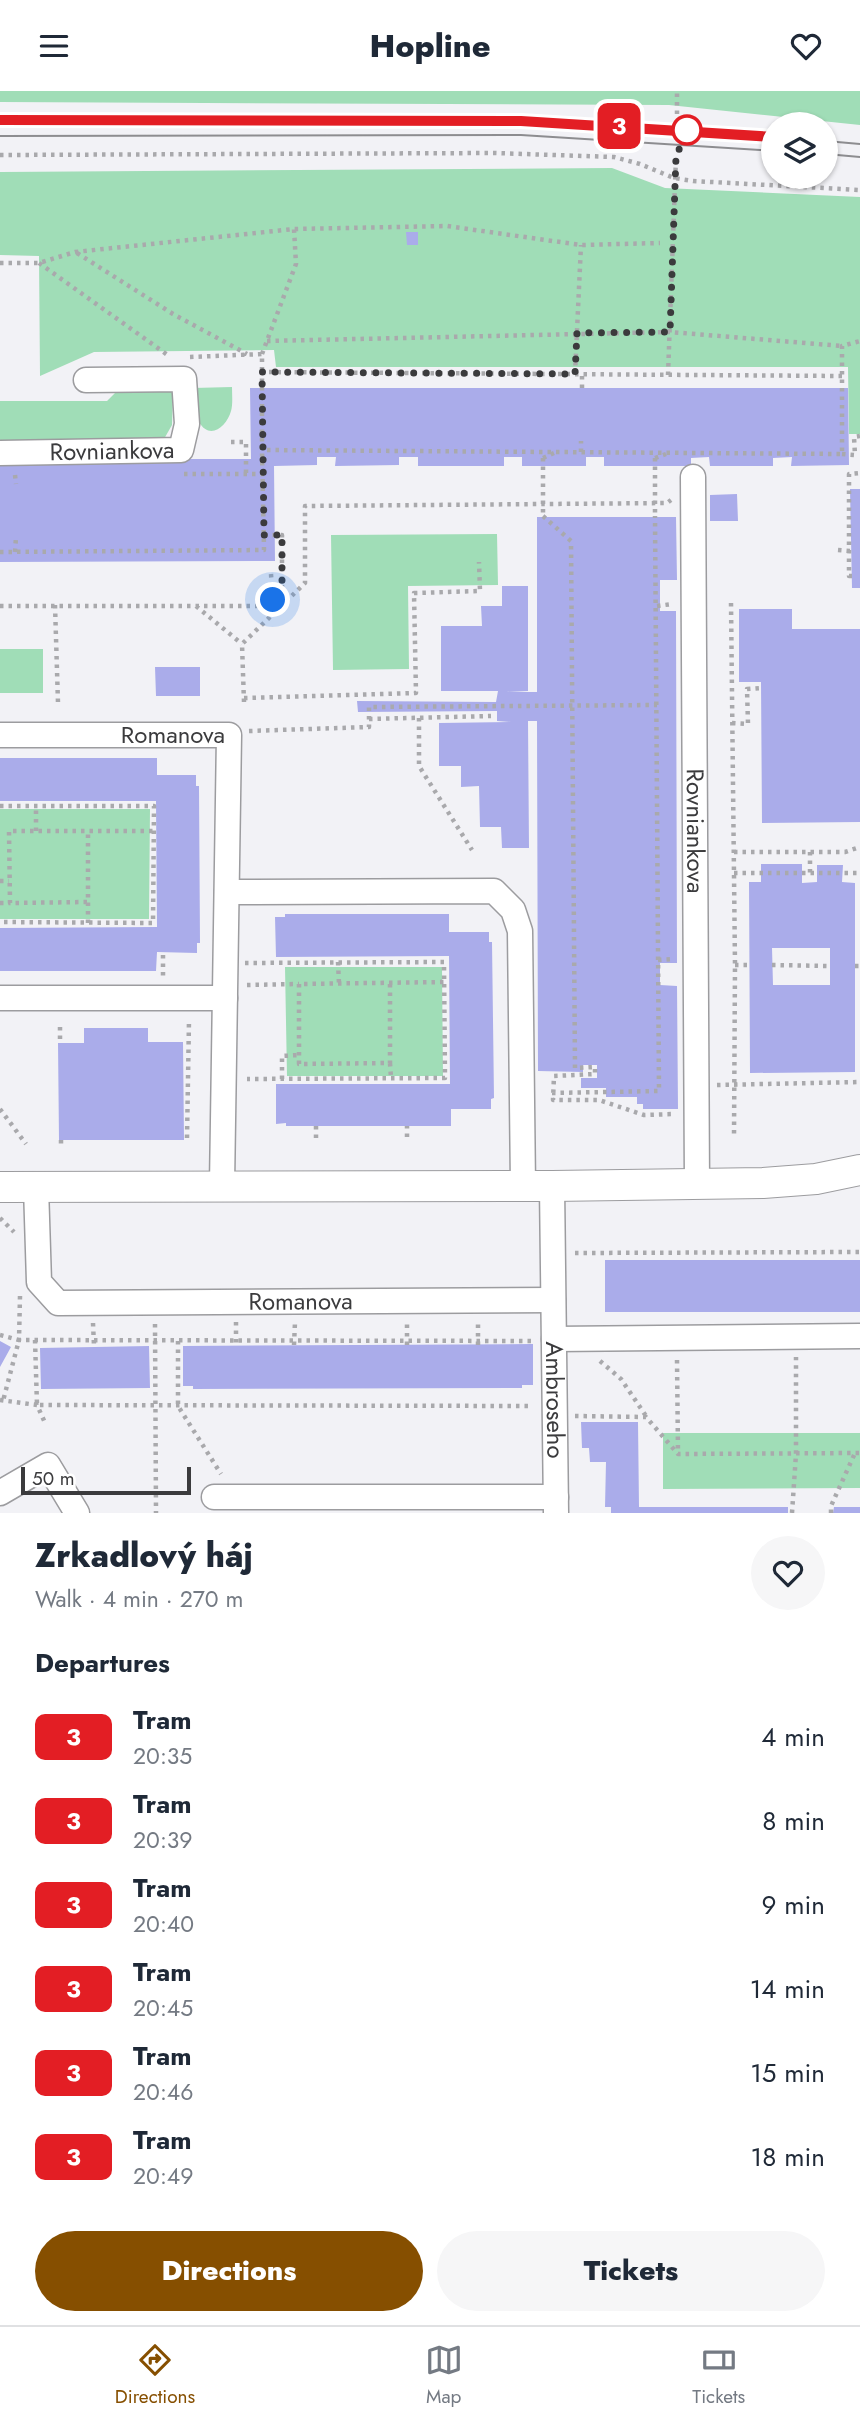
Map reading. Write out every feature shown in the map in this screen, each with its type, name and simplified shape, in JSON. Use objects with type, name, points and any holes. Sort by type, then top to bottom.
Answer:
[{"type":"street","name":"Rovniankova","points":[[0,453],[181,450],[187,424],[184,379],[86,380]]},
{"type":"street","name":"Rovniankova","points":[[694,477],[697,1184]]},
{"type":"street","name":"Romanova","points":[[0,736],[229,734],[227,893],[236,991],[222,1185]]},
{"type":"street","points":[[227,893],[494,891],[513,910],[520,932],[537,1186],[553,1300]]},
{"type":"street","points":[[0,997],[189,998],[236,991]]},
{"type":"street","points":[[0,1187],[697,1184],[789,1182],[860,1170]]},
{"type":"street","name":"Romanova","points":[[36,1187],[38,1282],[58,1303],[553,1300]]},
{"type":"street","name":"Ambroseho","points":[[225,1497],[556,1505],[565,1410],[553,1300]]},
{"type":"street","points":[[556,1339],[860,1336]]},
{"type":"street","points":[[0,1493],[48,1465],[77,1513]]},
{"type":"path","points":[[677,91],[677,114]]},
{"type":"path","points":[[0,155],[494,153],[614,156],[674,178],[693,181],[860,190]]},
{"type":"path","points":[[668,375],[676,157]]},
{"type":"path","points":[[0,263],[39,263],[75,252],[295,229],[447,226],[581,245],[660,243]]},
{"type":"path","points":[[262,354],[296,264],[295,229]]},
{"type":"path","points":[[581,245],[577,333],[578,374],[582,388]]},
{"type":"path","points":[[75,252],[173,314],[247,354]]},
{"type":"path","points":[[39,263],[171,358]]},
{"type":"path","points":[[267,341],[670,332],[842,346],[860,341]]},
{"type":"path","points":[[842,346],[842,454]]},
{"type":"path","points":[[0,552],[264,550],[262,372],[842,376]]},
{"type":"path","points":[[262,450],[855,455],[854,437],[860,436]]},
{"type":"path","points":[[581,441],[581,452]]},
{"type":"path","points":[[231,442],[246,442],[246,473]]},
{"type":"path","points":[[558,451],[543,458],[543,516],[571,541],[575,1068],[595,1067],[595,1075],[554,1076],[553,1100],[599,1100],[644,1115],[681,1114]]},
{"type":"path","points":[[554,1093],[659,1091],[655,458],[670,452]]},
{"type":"path","points":[[852,576],[849,576],[849,474],[860,473]]},
{"type":"path","points":[[16,475],[16,484]]},
{"type":"path","points":[[479,562],[480,591],[414,593],[416,693],[244,700],[242,643],[305,583],[305,506],[667,503],[694,477]]},
{"type":"path","points":[[264,535],[282,535],[282,605]]},
{"type":"path","points":[[15,552],[16,537]]},
{"type":"path","points":[[838,550],[850,551]]},
{"type":"path","points":[[271,574],[274,605]]},
{"type":"path","points":[[731,603],[734,1137]]},
{"type":"path","points":[[55,605],[58,703]]},
{"type":"path","points":[[0,606],[282,605]]},
{"type":"path","points":[[196,606],[242,643]]},
{"type":"path","points":[[732,723],[748,723],[747,689],[761,688]]},
{"type":"path","points":[[244,731],[369,727],[368,694]]},
{"type":"path","points":[[369,707],[657,705]]},
{"type":"path","points":[[369,719],[491,716]]},
{"type":"path","points":[[419,718],[419,766],[472,851]]},
{"type":"path","points":[[0,806],[154,806],[153,923],[0,922]]},
{"type":"path","points":[[36,806],[36,831]]},
{"type":"path","points":[[10,903],[9,831],[153,831]]},
{"type":"path","points":[[88,831],[88,923]]},
{"type":"path","points":[[734,852],[845,852],[860,847]]},
{"type":"path","points":[[810,852],[810,873]]},
{"type":"path","points":[[734,873],[860,873]]},
{"type":"path","points":[[0,881],[9,881]]},
{"type":"path","points":[[0,903],[87,902]]},
{"type":"path","points":[[163,955],[163,982]]},
{"type":"path","points":[[658,960],[672,959],[672,969]]},
{"type":"path","points":[[338,962],[339,984]]},
{"type":"path","points":[[246,963],[444,962],[445,982],[445,1078],[247,1079]]},
{"type":"path","points":[[735,965],[750,965]]},
{"type":"path","points":[[772,965],[830,966]]},
{"type":"path","points":[[236,991],[299,984],[445,982]]},
{"type":"path","points":[[390,983],[391,1078]]},
{"type":"path","points":[[299,984],[299,1064],[390,1063]]},
{"type":"path","points":[[187,1138],[189,998]]},
{"type":"path","points":[[60,1027],[60,1043]]},
{"type":"path","points":[[282,1079],[282,1056],[299,1055]]},
{"type":"path","points":[[697,1086],[860,1082]]},
{"type":"path","points":[[0,1109],[26,1145]]},
{"type":"path","points":[[316,1126],[316,1138]]},
{"type":"path","points":[[407,1126],[407,1137]]},
{"type":"path","points":[[0,1218],[13,1229],[17,1238]]},
{"type":"path","points":[[574,1253],[860,1252]]},
{"type":"path","points":[[20,1287],[19,1340],[2,1401],[37,1405],[155,1407],[565,1410],[646,1417]]},
{"type":"path","points":[[155,1302],[156,1513]]},
{"type":"path","points":[[0,1335],[19,1340],[155,1341],[556,1339],[621,1379],[646,1417],[678,1454],[858,1453],[831,1506],[831,1513]]},
{"type":"path","points":[[35,1340],[37,1405],[46,1425]]},
{"type":"path","points":[[178,1341],[178,1406],[225,1497]]},
{"type":"path","points":[[792,1513],[796,1454],[796,1374]]},
{"type":"path","points":[[678,1378],[678,1454]]},
{"type":"green space","points":[[0,91],[860,91],[860,125],[838,123],[838,112],[761,112],[761,115],[669,105],[0,102]]},
{"type":"green space","points":[[612,168],[665,188],[860,197],[860,434],[849,434],[848,367],[276,367],[274,350],[94,352],[40,376],[39,256],[0,255],[0,172]]},
{"type":"green space","points":[[232,387],[232,408],[226,422],[213,431],[203,428],[194,406],[193,388]]},
{"type":"green space","points":[[120,388],[167,389],[173,394],[172,425],[164,439],[0,441],[0,401],[107,401]]},
{"type":"green space","points":[[497,534],[498,585],[408,586],[409,669],[333,670],[331,535]]},
{"type":"green space","points":[[0,649],[43,649],[43,693],[0,693]]},
{"type":"green space","points":[[0,809],[150,809],[149,919],[0,919]]},
{"type":"green space","points":[[285,967],[442,967],[443,1076],[287,1076]]},
{"type":"green space","points":[[663,1433],[860,1433],[860,1488],[663,1489]]},
{"type":"building","points":[[406,232],[418,232],[418,245],[407,245]]},
{"type":"building","points":[[250,388],[848,388],[849,465],[791,466],[792,457],[773,458],[773,466],[710,466],[709,457],[691,458],[691,466],[604,466],[604,457],[586,457],[586,466],[522,466],[522,457],[504,457],[504,466],[418,466],[418,457],[399,457],[399,465],[335,466],[336,457],[317,457],[317,465],[274,466],[275,561],[0,562],[0,459],[251,459]]},
{"type":"building","points":[[850,489],[860,489],[860,588],[852,588]]},
{"type":"building","points":[[737,494],[738,521],[710,521],[710,495]]},
{"type":"building","points":[[537,517],[676,517],[677,580],[660,580],[660,611],[676,611],[677,963],[660,963],[660,985],[677,986],[678,1109],[643,1109],[643,1104],[637,1104],[637,1097],[606,1097],[606,1088],[581,1088],[581,1078],[597,1078],[597,1065],[583,1065],[583,1072],[538,1071],[537,721],[528,721],[529,848],[502,848],[501,827],[480,827],[479,786],[461,787],[461,766],[439,766],[439,723],[511,722],[497,721],[497,711],[358,712],[357,701],[496,702],[498,691],[441,691],[441,626],[482,626],[481,606],[502,606],[502,586],[528,586],[528,691],[506,692],[537,692]]},
{"type":"building","points":[[739,609],[792,609],[792,629],[860,629],[860,822],[762,823],[761,682],[739,682]]},
{"type":"building","points":[[155,667],[200,667],[200,696],[156,696]]},
{"type":"building","points":[[0,758],[157,758],[157,775],[196,775],[196,786],[199,786],[200,943],[197,943],[197,953],[157,952],[156,971],[0,971],[0,928],[157,927],[156,801],[0,801]]},
{"type":"building","points":[[761,864],[802,864],[802,883],[817,882],[817,865],[843,865],[842,882],[855,883],[855,1072],[750,1073],[749,882],[761,882]],"holes":[[[772,948],[830,948],[830,985],[773,985]]]},
{"type":"building","points":[[285,914],[449,914],[449,932],[489,932],[489,942],[492,942],[494,1098],[491,1099],[491,1109],[451,1109],[451,1126],[276,1124],[276,1084],[450,1084],[449,956],[276,957],[275,917],[285,917]]},
{"type":"building","points":[[84,1028],[148,1028],[148,1042],[183,1042],[184,1140],[59,1140],[58,1043],[84,1043]]},
{"type":"building","points":[[605,1260],[860,1260],[860,1312],[605,1312]]},
{"type":"building","points":[[0,1341],[11,1347],[0,1367]]},
{"type":"building","points":[[533,1344],[533,1385],[522,1385],[522,1388],[193,1389],[193,1386],[183,1386],[183,1346]]},
{"type":"building","points":[[149,1346],[150,1388],[41,1389],[40,1348]]},
{"type":"building","points":[[581,1422],[638,1422],[639,1507],[788,1507],[788,1513],[611,1513],[611,1507],[605,1507],[606,1462],[590,1462],[589,1448],[582,1448]]},
{"type":"building","points":[[834,1507],[860,1507],[860,1513],[833,1513]]},
{"type":"tram line","points":[[0,120],[521,121],[761,136]]},
{"type":"tram line","name":"3","points":[[0,120],[521,121],[761,136]]},
{"type":"tram line","points":[[0,136],[521,135],[761,150]]},
{"type":"tram line","points":[[838,142],[860,144]]},
{"type":"tram line","points":[[838,155],[860,157]]},
{"type":"route","points":[[273,600],[274,605],[282,605],[282,535],[264,535],[262,372],[575,374],[577,333],[670,332],[676,157],[687,130]]}]
